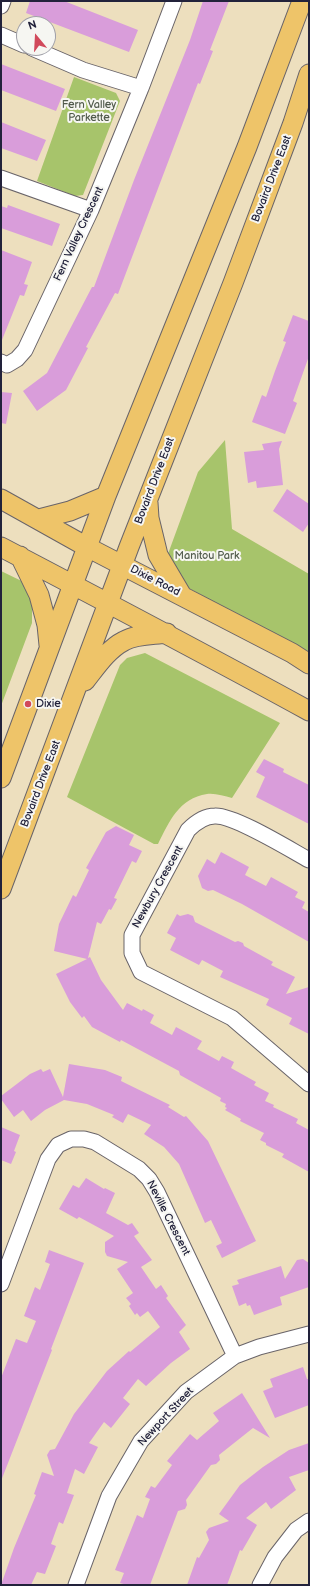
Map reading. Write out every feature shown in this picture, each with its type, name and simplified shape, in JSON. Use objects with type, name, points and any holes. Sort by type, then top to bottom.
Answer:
[{"type":"main road","points":[[1,778],[106,496],[247,147],[302,1]]},
{"type":"main road","name":"Bovaird Drive East","points":[[1,889],[123,565],[293,123],[309,74]]},
{"type":"main road","points":[[39,519],[70,511],[106,496]]},
{"type":"main road","name":"Dixie Road","points":[[1,499],[87,547],[182,595],[292,653],[309,664]]},
{"type":"main road","points":[[148,501],[149,518],[158,555],[182,595]]},
{"type":"main road","points":[[1,546],[109,604],[167,633],[309,711]]},
{"type":"main road","points":[[20,556],[39,595],[47,626],[49,649]]},
{"type":"main road","points":[[75,693],[108,653],[124,641],[137,637],[167,633]]},
{"type":"street","points":[[1,6],[3,1]]},
{"type":"street","name":"Fern Valley Crescent","points":[[1,362],[7,365],[25,350],[91,210],[141,88],[174,1]]},
{"type":"street","points":[[1,35],[16,42]]},
{"type":"street","points":[[51,56],[83,70],[141,88]]},
{"type":"street","points":[[1,178],[91,210]]},
{"type":"street","name":"Newbury Crescent","points":[[309,860],[230,818],[214,815],[197,821],[188,830],[132,935],[132,954],[141,972],[232,1018],[309,1084]]},
{"type":"street","name":"Neville Crescent","points":[[1,1284],[48,1159],[58,1145],[71,1140],[84,1139],[95,1142],[139,1169],[149,1179],[157,1192],[235,1356]]},
{"type":"street","name":"Newport Street","points":[[76,1585],[109,1496],[141,1441],[186,1392],[235,1356],[259,1347],[309,1334]]},
{"type":"street","points":[[260,1585],[275,1558],[296,1530],[309,1521]]},
{"type":"green space","name":"Fern Valley Parkette","points":[[74,77],[116,93],[120,101],[83,195],[75,196],[37,181]]},
{"type":"green space","name":"Manitou Park","points":[[225,440],[232,529],[309,574],[309,654],[161,573],[198,472]]},
{"type":"green space","points":[[1,571],[36,588],[32,593],[32,623],[1,706]]},
{"type":"green space","points":[[145,653],[280,723],[232,798],[207,794],[197,796],[189,800],[176,812],[166,827],[158,844],[154,844],[67,797],[120,665],[127,658]]},
{"type":"building","points":[[30,1],[64,1],[138,30],[129,52],[56,24],[56,16],[34,16],[26,13]]},
{"type":"building","points":[[203,1],[229,1],[210,50],[213,51],[200,84],[198,83],[118,294],[115,293],[86,347],[88,348],[66,390],[37,411],[23,391],[47,373],[92,287],[94,287],[134,180],[190,40]]},
{"type":"building","points":[[1,64],[65,89],[56,111],[1,90]]},
{"type":"building","points":[[1,122],[46,140],[37,161],[1,148]]},
{"type":"building","points":[[8,205],[60,224],[52,246],[1,228],[1,206],[7,208]]},
{"type":"building","points":[[1,250],[32,262],[24,284],[28,285],[24,296],[20,295],[2,340]]},
{"type":"building","points":[[293,315],[309,321],[309,356],[293,401],[297,403],[285,434],[252,422],[262,395],[266,397],[286,342],[283,341]]},
{"type":"building","points":[[1,392],[12,393],[6,424],[1,423]]},
{"type":"building","points":[[282,441],[279,449],[283,485],[257,488],[256,481],[248,483],[244,452],[264,450],[262,444]]},
{"type":"building","points":[[287,489],[309,504],[309,523],[303,532],[273,511]]},
{"type":"building","points":[[264,759],[284,769],[283,772],[309,785],[309,824],[256,797],[265,777],[256,772]]},
{"type":"building","points":[[116,826],[134,835],[129,845],[142,851],[136,863],[132,861],[114,898],[117,899],[111,910],[109,909],[101,924],[97,922],[88,958],[90,957],[101,980],[123,1010],[127,1003],[142,1011],[143,1009],[154,1015],[150,1023],[172,1035],[176,1027],[202,1041],[197,1049],[219,1061],[222,1056],[234,1062],[231,1068],[256,1082],[254,1085],[269,1093],[265,1101],[274,1105],[273,1107],[298,1119],[296,1123],[309,1130],[309,1172],[282,1157],[284,1154],[266,1145],[266,1143],[260,1140],[264,1133],[240,1121],[241,1119],[225,1110],[227,1108],[225,1107],[226,1104],[220,1101],[221,1098],[180,1075],[179,1071],[121,1040],[120,1042],[92,1027],[84,1016],[82,1018],[70,1002],[56,974],[87,959],[54,951],[59,924],[73,895],[76,897],[89,870],[86,868],[106,832]]},
{"type":"building","points":[[221,852],[249,867],[245,875],[266,886],[271,877],[298,892],[295,897],[305,902],[302,908],[309,912],[309,942],[242,904],[213,890],[208,891],[202,888],[198,876],[207,859],[215,864]]},
{"type":"building","points":[[177,914],[180,916],[188,914],[193,916],[195,922],[235,942],[238,941],[243,943],[244,946],[273,962],[271,965],[295,977],[286,994],[309,987],[309,1034],[289,1024],[292,1018],[266,1005],[269,999],[220,977],[223,971],[202,960],[199,965],[170,950],[176,938],[167,933]]},
{"type":"building","points":[[69,1064],[105,1070],[122,1077],[121,1081],[170,1105],[168,1107],[184,1117],[186,1116],[208,1141],[256,1241],[222,1258],[216,1246],[222,1243],[211,1220],[205,1223],[179,1164],[164,1147],[144,1134],[151,1125],[128,1114],[123,1123],[112,1117],[114,1115],[87,1104],[64,1100],[45,1110],[31,1121],[23,1110],[14,1117],[1,1099],[1,1096],[30,1074],[41,1069],[43,1072],[50,1069],[63,1097]]},
{"type":"building","points":[[1,1127],[20,1135],[14,1151],[16,1152],[11,1164],[1,1160]]},
{"type":"building","points":[[86,1178],[104,1189],[105,1188],[115,1193],[106,1213],[128,1225],[132,1223],[139,1233],[134,1236],[152,1260],[141,1267],[156,1289],[161,1285],[168,1296],[166,1298],[186,1325],[179,1332],[190,1349],[171,1363],[146,1386],[138,1379],[123,1398],[130,1404],[111,1428],[104,1422],[89,1443],[98,1447],[84,1474],[75,1469],[67,1493],[74,1495],[63,1524],[59,1522],[51,1544],[56,1546],[45,1574],[37,1572],[31,1585],[1,1585],[14,1548],[36,1495],[34,1494],[42,1472],[54,1476],[47,1455],[50,1450],[55,1449],[74,1414],[107,1371],[129,1351],[130,1352],[160,1327],[148,1311],[140,1317],[137,1313],[135,1315],[129,1306],[131,1304],[126,1298],[133,1293],[117,1269],[128,1262],[107,1256],[105,1252],[105,1242],[114,1236],[79,1217],[77,1219],[59,1209],[73,1185],[79,1188]]},
{"type":"building","points":[[49,1250],[84,1263],[1,1481],[1,1378],[16,1339],[27,1343],[36,1321],[24,1316],[35,1287],[40,1290],[50,1264],[45,1262]]},
{"type":"building","points":[[303,1259],[309,1263],[309,1287],[280,1297],[282,1305],[254,1315],[250,1305],[247,1306],[246,1303],[239,1306],[232,1286],[239,1284],[237,1280],[281,1266],[285,1279],[297,1260]]},
{"type":"building","points":[[303,1367],[307,1379],[309,1379],[309,1405],[275,1418],[263,1391],[273,1387],[270,1379]]},
{"type":"building","points":[[242,1393],[270,1438],[253,1428],[219,1455],[220,1460],[216,1464],[211,1465],[186,1500],[187,1505],[185,1509],[178,1511],[150,1585],[127,1585],[120,1583],[124,1573],[115,1570],[137,1515],[143,1518],[150,1499],[145,1497],[151,1486],[155,1488],[172,1465],[167,1461],[190,1434],[197,1440],[219,1421],[213,1413]]},
{"type":"building","points":[[309,1443],[309,1470],[289,1477],[296,1490],[271,1509],[266,1502],[246,1518],[257,1525],[242,1551],[240,1550],[227,1585],[187,1585],[197,1557],[199,1558],[209,1540],[206,1532],[209,1528],[229,1521],[219,1514],[240,1485],[263,1467],[289,1450]]},
{"type":"place","name":"Dixie","points":[[28,704]]}]
